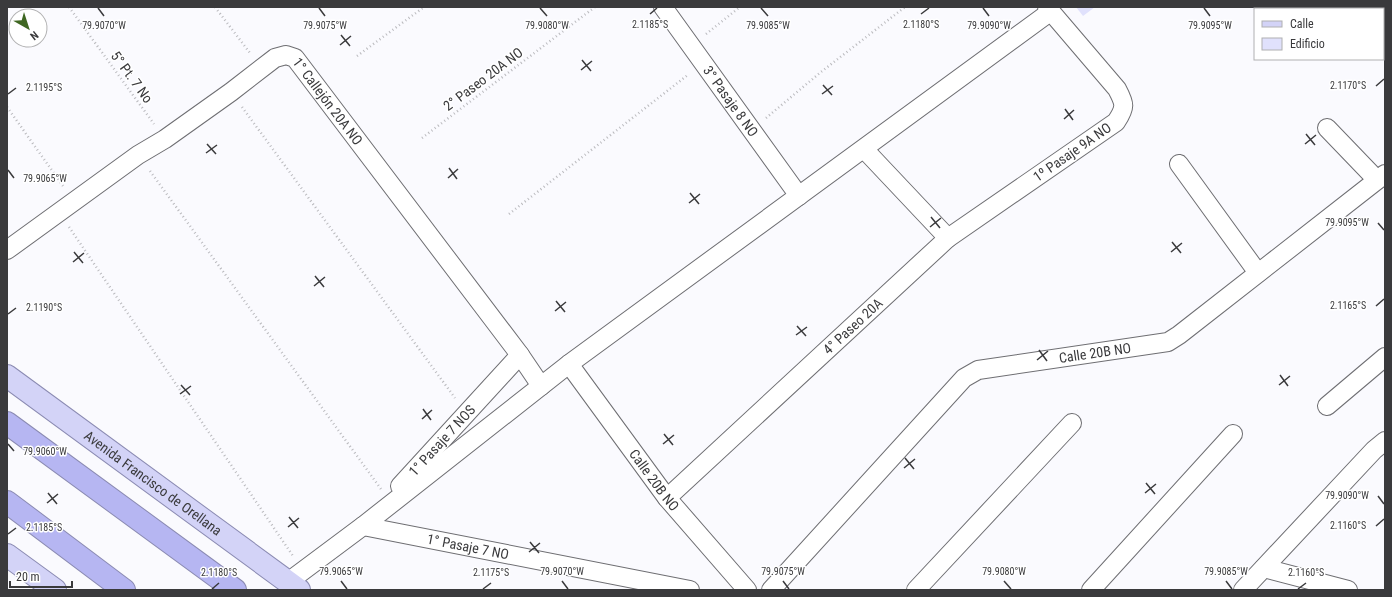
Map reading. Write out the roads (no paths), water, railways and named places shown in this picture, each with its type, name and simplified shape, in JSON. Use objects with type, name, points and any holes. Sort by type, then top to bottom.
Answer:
[{"type":"highway","points":[[7,423],[235,590]]},
{"type":"highway","points":[[7,502],[124,590]]},
{"type":"main road","name":"Avenida Francisco de Orellana","points":[[7,376],[297,581]]},
{"type":"main road","points":[[7,555],[55,590]]},
{"type":"street","name":"3° Pasaje 8 NO","points":[[663,7],[798,196]]},
{"type":"street","points":[[297,581],[541,386],[864,149],[1049,9]]},
{"type":"street","name":"1º Pasaje 9A NO","points":[[948,238],[1116,122],[1124,111],[1124,103],[1117,89],[1049,9]]},
{"type":"street","name":"1° Callejón 20A NO","points":[[7,250],[138,154],[165,139],[231,92],[275,58],[286,55],[295,58],[520,355],[541,386]]},
{"type":"street","points":[[1327,128],[1381,177]]},
{"type":"street","points":[[864,149],[948,238]]},
{"type":"street","points":[[1180,164],[1258,274]]},
{"type":"street","name":"Calle 20B NO","points":[[771,590],[964,378],[978,370],[1168,342],[1180,335],[1381,177]]},
{"type":"street","name":"4° Paseo 20A","points":[[667,498],[948,238]]},
{"type":"street","name":"1° Pasaje 7 NOS","points":[[364,526],[520,355]]},
{"type":"street","points":[[1327,406],[1385,357]]},
{"type":"street","name":"Calle 20B NO","points":[[570,364],[667,498],[747,590]]},
{"type":"street","points":[[916,590],[1072,423]]},
{"type":"street","points":[[1091,590],[1233,434]]},
{"type":"street","points":[[1243,590],[1374,450],[1385,441]]},
{"type":"street","name":"1° Pasaje 7 NO","points":[[364,526],[690,590]]},
{"type":"street","points":[[1264,568],[1348,590]]}]
